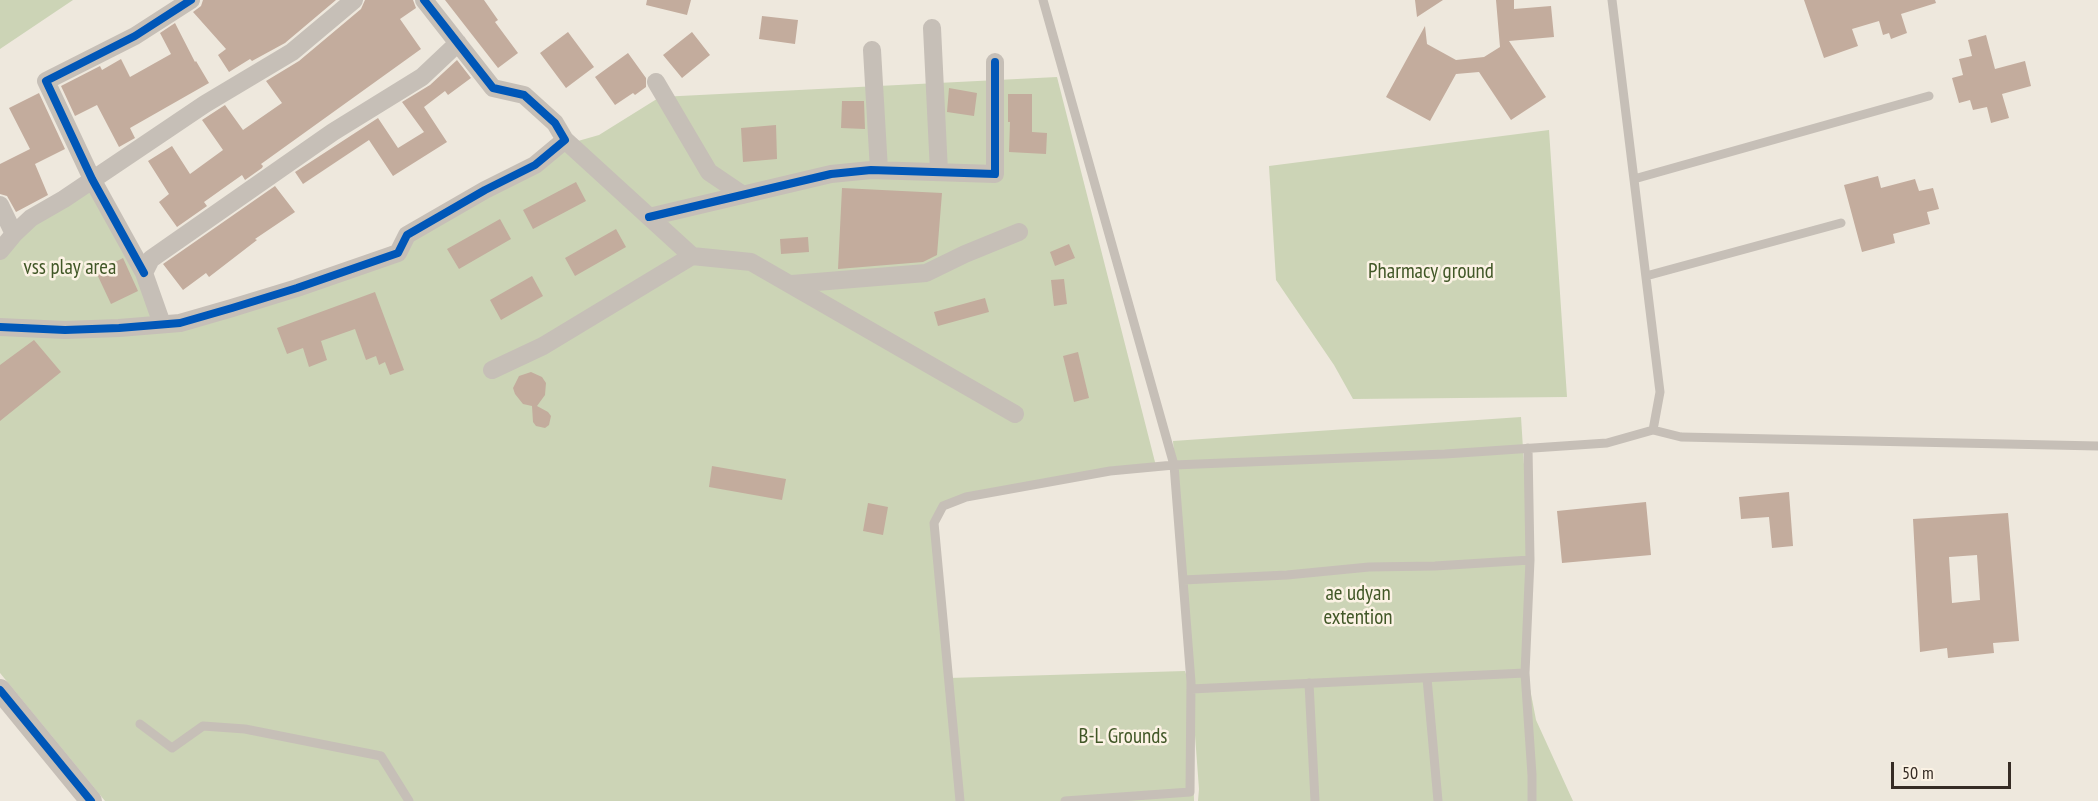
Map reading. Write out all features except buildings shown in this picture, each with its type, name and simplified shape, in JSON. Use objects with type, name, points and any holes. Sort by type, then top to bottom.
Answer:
[{"type":"street","points":[[162,324],[144,273],[92,179],[46,81],[135,36],[191,0]]},
{"type":"street","points":[[0,251],[32,218],[205,104],[292,52],[354,0]]},
{"type":"street","points":[[424,0],[494,88],[524,95],[555,123],[565,140],[692,256],[751,262],[1015,414]]},
{"type":"street","points":[[932,28],[939,172]]},
{"type":"street","points":[[144,273],[151,259],[333,132],[422,77],[458,43]]},
{"type":"street","points":[[872,50],[879,170]]},
{"type":"street","points":[[649,217],[831,174],[879,170],[995,174],[995,62]]},
{"type":"street","points":[[656,82],[709,172],[743,195]]},
{"type":"street","points":[[0,327],[65,330],[180,323],[254,302],[398,253],[407,235],[485,190],[535,165],[565,140]]},
{"type":"street","points":[[0,205],[14,234]]},
{"type":"street","points":[[792,284],[926,273],[1019,232]]},
{"type":"street","points":[[492,370],[543,346],[692,256]]},
{"type":"street","points":[[0,690],[91,801]]},
{"type":"lane","points":[[1043,0],[1174,465],[1191,689],[1190,796],[1065,801]]},
{"type":"lane","points":[[1612,0],[1660,392],[1653,430]]},
{"type":"lane","points":[[1634,179],[1929,96]]},
{"type":"lane","points":[[1646,276],[1841,223]]},
{"type":"lane","points":[[960,801],[934,523],[943,506],[966,496],[1110,471],[1174,465],[1445,454],[1607,443],[1653,430],[1681,437],[2098,446]]},
{"type":"lane","points":[[1528,448],[1530,560],[1525,673],[1532,801]]},
{"type":"lane","points":[[1183,580],[1287,575],[1369,567],[1436,566],[1530,560]]},
{"type":"lane","points":[[1191,689],[1525,673]]},
{"type":"lane","points":[[1427,678],[1438,801]]},
{"type":"lane","points":[[1310,683],[1315,801]]},
{"type":"lane","points":[[140,724],[172,748],[202,726],[244,729],[381,756],[409,801]]},
{"type":"green space","points":[[0,0],[73,0],[0,49]]},
{"type":"green space","name":"B-L Grounds","points":[[1057,77],[1156,466],[943,505],[934,524],[949,678],[1185,671],[1191,689],[1194,801],[105,801],[0,673],[0,332],[139,330],[287,294],[409,238],[564,145],[599,135],[660,97]]},
{"type":"green space","name":"Pharmacy ground","points":[[1549,130],[1567,397],[1353,399],[1334,365],[1276,280],[1269,166]]},
{"type":"green space","name":"vss play area","points":[[92,182],[160,324],[0,325],[0,254],[11,240]]},
{"type":"green space","name":"ae udyan extention","points":[[1521,417],[1530,560],[1527,673],[1536,720],[1573,801],[1198,801],[1199,789],[1173,441]]},
{"type":"cycle path","points":[[144,273],[92,179],[46,81],[135,36],[191,0]]},
{"type":"cycle path","points":[[0,327],[65,330],[180,323],[297,288],[398,253],[407,235],[485,190],[535,165],[565,140],[555,123],[524,95],[493,88],[424,0]]},
{"type":"cycle path","points":[[649,217],[831,174],[871,170],[995,174],[995,62]]},
{"type":"cycle path","points":[[0,690],[91,801]]}]
